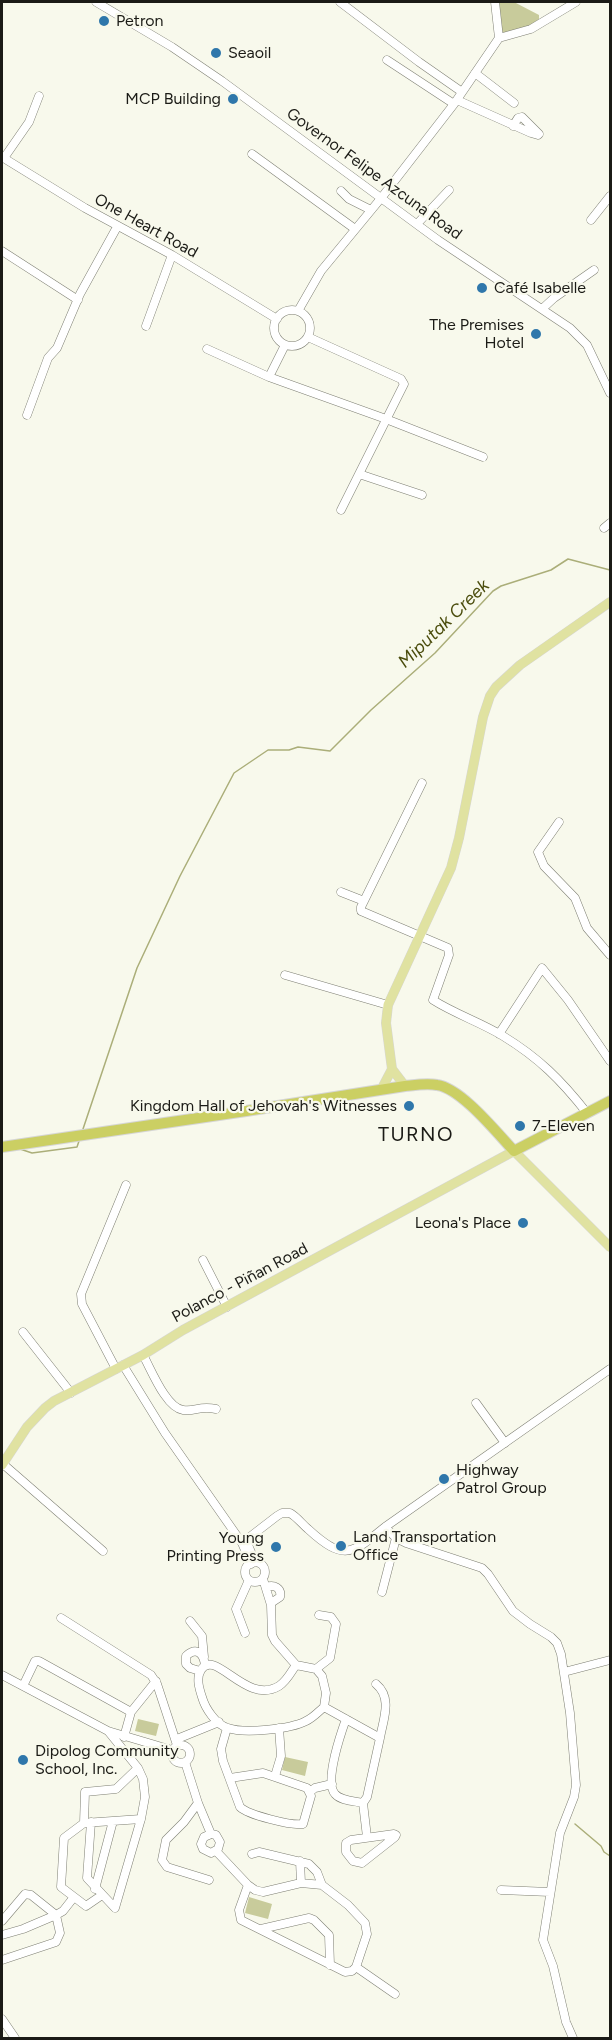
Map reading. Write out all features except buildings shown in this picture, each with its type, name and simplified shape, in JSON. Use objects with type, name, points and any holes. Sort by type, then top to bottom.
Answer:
[{"type":"highway","points":[[2,1147],[429,1084],[450,1089],[463,1099],[514,1151],[610,1101]]},
{"type":"main road","points":[[405,1086],[392,1069],[386,1023],[388,1005],[455,856],[483,717],[490,696],[496,687],[520,665],[610,602]]},
{"type":"main road","points":[[381,1090],[392,1069]]},
{"type":"main road","points":[[514,1151],[610,1247]]},
{"type":"main road","name":"Polanco - Piñan Road","points":[[2,1465],[34,1418],[54,1401],[514,1151]]},
{"type":"street","points":[[340,2],[462,92]]},
{"type":"street","points":[[495,2],[499,38]]},
{"type":"street","points":[[298,311],[321,271],[382,197],[455,102],[499,38],[531,28],[576,2]]},
{"type":"street","name":"Governor Felipe Azcuna Road","points":[[101,3],[222,81],[417,224],[580,336],[587,345],[610,393]]},
{"type":"street","points":[[387,60],[455,102],[513,126]]},
{"type":"street","points":[[475,73],[514,103]]},
{"type":"street","points":[[3,158],[29,122],[39,96]]},
{"type":"street","points":[[252,154],[356,229]]},
{"type":"street","name":"One Heart Road","points":[[3,158],[117,227],[172,255],[277,319]]},
{"type":"street","points":[[417,224],[449,190]]},
{"type":"street","points":[[341,191],[349,199],[371,210]]},
{"type":"street","points":[[591,219],[610,195]]},
{"type":"street","points":[[27,415],[48,358],[57,348],[78,300],[117,227]]},
{"type":"street","points":[[2,251],[78,300]]},
{"type":"street","points":[[146,326],[172,255]]},
{"type":"street","points":[[543,309],[554,298],[594,270]]},
{"type":"street","points":[[298,311],[309,322],[308,337],[296,346],[285,345],[275,334],[277,319],[284,312],[298,311]]},
{"type":"street","points":[[308,337],[403,381],[403,388],[341,510]]},
{"type":"street","points":[[269,377],[285,345]]},
{"type":"street","points":[[207,349],[269,377],[387,419],[483,457]]},
{"type":"street","points":[[359,474],[422,495]]},
{"type":"street","points":[[422,783],[360,909],[362,912],[450,950],[433,1000],[525,1050],[555,1074],[587,1113]]},
{"type":"street","points":[[559,822],[538,852],[539,858],[543,866],[575,898],[587,928],[610,955]]},
{"type":"street","points":[[341,892],[364,901]]},
{"type":"street","points":[[499,1034],[542,968],[568,1000],[610,1061]]},
{"type":"street","points":[[285,975],[388,1005]]},
{"type":"street","points":[[126,1185],[81,1294],[82,1305],[119,1367],[244,1542],[253,1563]]},
{"type":"street","points":[[203,1260],[227,1307]]},
{"type":"street","points":[[22,1332],[71,1393]]},
{"type":"street","points":[[143,1354],[172,1405],[190,1411],[202,1407],[216,1409]]},
{"type":"street","points":[[244,1542],[282,1514],[290,1513],[320,1539],[344,1552],[360,1547],[610,1369]]},
{"type":"street","points":[[476,1403],[505,1443]]},
{"type":"street","points":[[2,1465],[103,1551]]},
{"type":"street","points":[[385,1527],[396,1538],[422,1549],[482,1568],[513,1611],[557,1643],[564,1671],[576,1785],[561,1833],[543,1940],[553,1966],[566,2022],[573,2038]]},
{"type":"street","points":[[382,1592],[396,1538]]},
{"type":"street","points":[[190,1621],[199,1629],[202,1636],[203,1665],[198,1682],[203,1702],[219,1722],[227,1728],[245,1730],[279,1728],[304,1723],[324,1707],[325,1683],[316,1669],[296,1665],[272,1635],[271,1603],[263,1579],[264,1568],[261,1564],[253,1563]]},
{"type":"street","points":[[245,1633],[236,1609],[249,1580],[245,1571],[253,1563]]},
{"type":"street","points":[[249,1580],[256,1582],[263,1579]]},
{"type":"street","points":[[266,1587],[278,1587],[280,1592],[278,1600],[271,1603]]},
{"type":"street","points":[[316,1669],[330,1658],[336,1624],[331,1617],[318,1615]]},
{"type":"street","points":[[2,1675],[108,1731],[124,1737],[175,1745],[182,1744],[189,1749],[189,1758],[185,1762],[178,1763],[174,1760],[175,1745],[156,1681],[147,1672],[61,1618]]},
{"type":"street","points":[[564,1671],[610,1660]]},
{"type":"street","points":[[23,1686],[35,1661],[39,1661],[131,1712]]},
{"type":"street","points":[[203,1665],[217,1665],[248,1687],[266,1689],[279,1686],[296,1665]]},
{"type":"street","points":[[124,1737],[131,1712],[156,1681]]},
{"type":"street","points":[[367,1837],[363,1803],[367,1797],[380,1738],[386,1698],[383,1690],[376,1684]]},
{"type":"street","points":[[324,1707],[380,1738]]},
{"type":"street","points":[[346,1719],[336,1750],[332,1784],[335,1795],[363,1803]]},
{"type":"street","points":[[175,1745],[219,1722]]},
{"type":"street","points":[[227,1728],[221,1749],[223,1761],[240,1807],[244,1811],[297,1825],[303,1824],[311,1796],[310,1791],[304,1786],[275,1776],[255,1773],[230,1778]]},
{"type":"street","points":[[275,1776],[281,1756],[279,1728]]},
{"type":"street","points":[[108,1731],[138,1768],[143,1779],[145,1797],[116,1908],[87,1878],[88,1823],[85,1792],[116,1789],[138,1768]]},
{"type":"street","points":[[185,1762],[211,1834]]},
{"type":"street","points":[[310,1791],[332,1784]]},
{"type":"street","points":[[198,1803],[184,1822],[167,1838],[162,1860],[167,1867],[209,1880]]},
{"type":"street","points":[[113,1821],[99,1892],[86,1906],[62,1889],[60,1884],[63,1840],[88,1823],[113,1821],[141,1819]]},
{"type":"street","points":[[211,1834],[216,1835],[219,1839],[219,1847],[216,1851],[208,1852],[202,1847],[204,1837],[211,1834]]},
{"type":"street","points":[[394,1834],[396,1835],[362,1863],[353,1861],[346,1852],[346,1843],[367,1837],[394,1834]]},
{"type":"street","points":[[216,1851],[255,1890],[263,1892],[301,1883],[322,1885]]},
{"type":"street","points":[[248,1885],[239,1910],[239,1917],[330,1965],[348,1972],[356,1967],[367,1934],[365,1923],[348,1905],[322,1885],[314,1868],[260,1852],[252,1854]]},
{"type":"street","points":[[300,1862],[301,1883]]},
{"type":"street","points":[[501,1890],[550,1892]]},
{"type":"street","points":[[2,1921],[25,1894],[28,1894],[56,1915],[60,1933],[56,1942],[2,1960]]},
{"type":"street","points":[[2,1935],[56,1915],[63,1911],[74,1897]]},
{"type":"street","points":[[261,1929],[304,1918],[314,1920],[329,1935],[330,1965]]},
{"type":"street","points":[[356,1967],[395,1994]]},
{"type":"street","points":[[2,2019],[15,2038]]},
{"type":"green space","points":[[498,2],[514,2],[539,15],[539,19],[527,28],[501,33]]},
{"type":"green space","points":[[138,1719],[159,1724],[156,1736],[135,1731]]},
{"type":"green space","points":[[285,1757],[308,1762],[305,1776],[282,1770]]},
{"type":"green space","points":[[249,1897],[272,1904],[268,1919],[245,1913]]},
{"type":"waterway","name":"Miputak Creek","points":[[83,1129],[137,968],[180,876],[234,773],[268,750],[289,750],[298,747],[330,751],[371,710],[435,653],[493,591],[501,586],[551,570],[568,559],[610,570]]},
{"type":"waterway","points":[[20,1149],[32,1153],[77,1147],[79,1141]]},
{"type":"waterway","points":[[575,1824],[610,1856]]},
{"type":"place","name":"Petron","points":[[104,21]]},
{"type":"place","name":"Seaoil","points":[[216,53]]},
{"type":"place","name":"MCP Building","points":[[233,99]]},
{"type":"place","name":"Café Isabelle","points":[[482,288]]},
{"type":"place","name":"The Premises Hotel","points":[[536,334]]},
{"type":"place","name":"Kingdom Hall of Jehovah's Witnesses","points":[[409,1106]]},
{"type":"place","name":"7-Eleven","points":[[520,1126]]},
{"type":"place","name":"Leona's Place","points":[[523,1223]]},
{"type":"place","name":"Highway Patrol Group","points":[[444,1479]]},
{"type":"place","name":"Land Transportation Office","points":[[341,1546]]},
{"type":"place","name":"Young Printing Press","points":[[276,1547]]},
{"type":"place","name":"Dipolog Community School, Inc.","points":[[23,1760]]},
{"type":"district","name":"TURNO","points":[[416,1135]]}]
